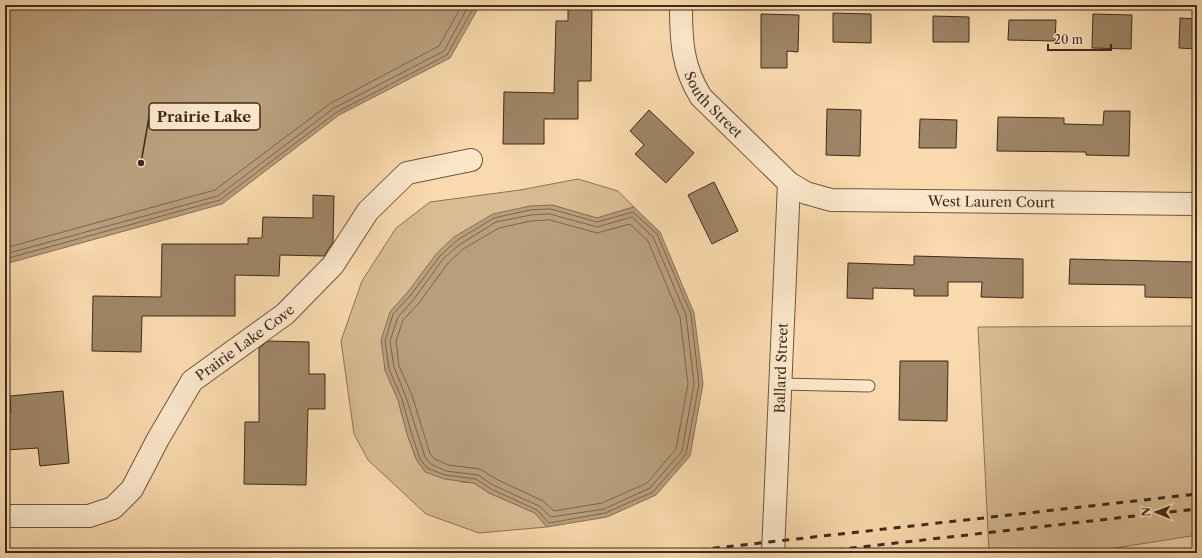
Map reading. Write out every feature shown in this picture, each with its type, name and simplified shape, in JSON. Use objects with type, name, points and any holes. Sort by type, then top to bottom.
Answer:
[{"type":"street","name":"South Street","points":[[681,5],[684,57],[691,81],[701,97],[789,183]]},
{"type":"street","name":"Prairie Lake Cove","points":[[5,516],[89,516],[113,508],[132,489],[158,439],[192,381],[285,314],[332,265],[368,211],[407,173],[471,160]]},
{"type":"street","name":"West Lauren Court","points":[[789,183],[806,193],[831,200],[1197,204]]},
{"type":"street","name":"Ballard Street","points":[[774,553],[789,183]]},
{"type":"lane","points":[[781,384],[869,386]]},
{"type":"shaded area","points":[[578,179],[618,191],[634,207],[597,218],[552,205],[407,293],[390,312],[385,370],[398,400],[407,434],[417,461],[461,482],[474,483],[489,493],[535,513],[547,527],[479,533],[426,514],[368,460],[354,434],[341,341],[362,281],[396,228],[430,202],[520,190]]},
{"type":"shaded area","points":[[1197,326],[1197,535],[1084,553],[989,553],[978,327]]},
{"type":"water","points":[[5,5],[480,5],[450,58],[339,115],[222,204],[5,264]]},
{"type":"water","points":[[552,205],[597,218],[634,207],[660,232],[694,313],[703,384],[690,456],[656,495],[607,517],[547,527],[535,513],[489,493],[474,483],[444,479],[425,472],[417,461],[407,434],[398,400],[385,370],[381,340],[390,312],[407,293],[437,253],[454,237],[493,214],[530,206]]},
{"type":"building","points":[[568,5],[592,5],[591,81],[578,81],[578,119],[544,119],[544,144],[503,144],[504,92],[554,93],[556,21],[568,21]]},
{"type":"building","points":[[833,13],[871,14],[871,43],[833,42]]},
{"type":"building","points":[[761,14],[799,15],[798,52],[787,51],[787,68],[761,68]]},
{"type":"building","points":[[1093,14],[1132,15],[1131,49],[1092,48]]},
{"type":"building","points":[[933,16],[969,17],[969,42],[933,42]]},
{"type":"building","points":[[1180,18],[1197,19],[1197,49],[1179,48]]},
{"type":"building","points":[[1009,20],[1056,20],[1055,41],[1008,40]]},
{"type":"building","points":[[827,109],[861,110],[860,156],[826,155]]},
{"type":"building","points":[[649,110],[694,153],[666,183],[635,154],[644,145],[630,131]]},
{"type":"building","points":[[1104,111],[1130,111],[1129,156],[1086,155],[1086,152],[997,151],[998,117],[1064,118],[1064,124],[1103,125]]},
{"type":"building","points":[[920,119],[957,120],[956,148],[919,148]]},
{"type":"building","points":[[714,182],[738,231],[712,244],[688,195]]},
{"type":"building","points":[[313,195],[334,196],[333,242],[324,256],[280,255],[279,276],[235,275],[235,316],[142,316],[141,352],[92,351],[93,296],[161,297],[162,244],[248,244],[248,238],[262,238],[263,217],[313,218]]},
{"type":"building","points":[[914,256],[1023,259],[1023,298],[981,297],[982,282],[948,282],[948,296],[914,296],[914,289],[873,288],[873,299],[847,298],[848,263],[914,265]]},
{"type":"building","points":[[1070,259],[1197,262],[1197,298],[1145,297],[1145,285],[1069,284]]},
{"type":"building","points":[[268,341],[309,342],[309,374],[325,374],[325,409],[308,409],[306,485],[244,484],[245,422],[259,422],[259,348]]},
{"type":"building","points":[[900,361],[948,361],[947,421],[899,420]]},
{"type":"building","points":[[63,391],[69,463],[40,466],[38,448],[5,450],[5,413],[11,413],[10,396]]},
{"type":"railway","points":[[671,553],[1197,494]]},
{"type":"railway","points":[[808,553],[1197,509]]},
{"type":"place","name":"Prairie Lake","points":[[141,163]]}]
